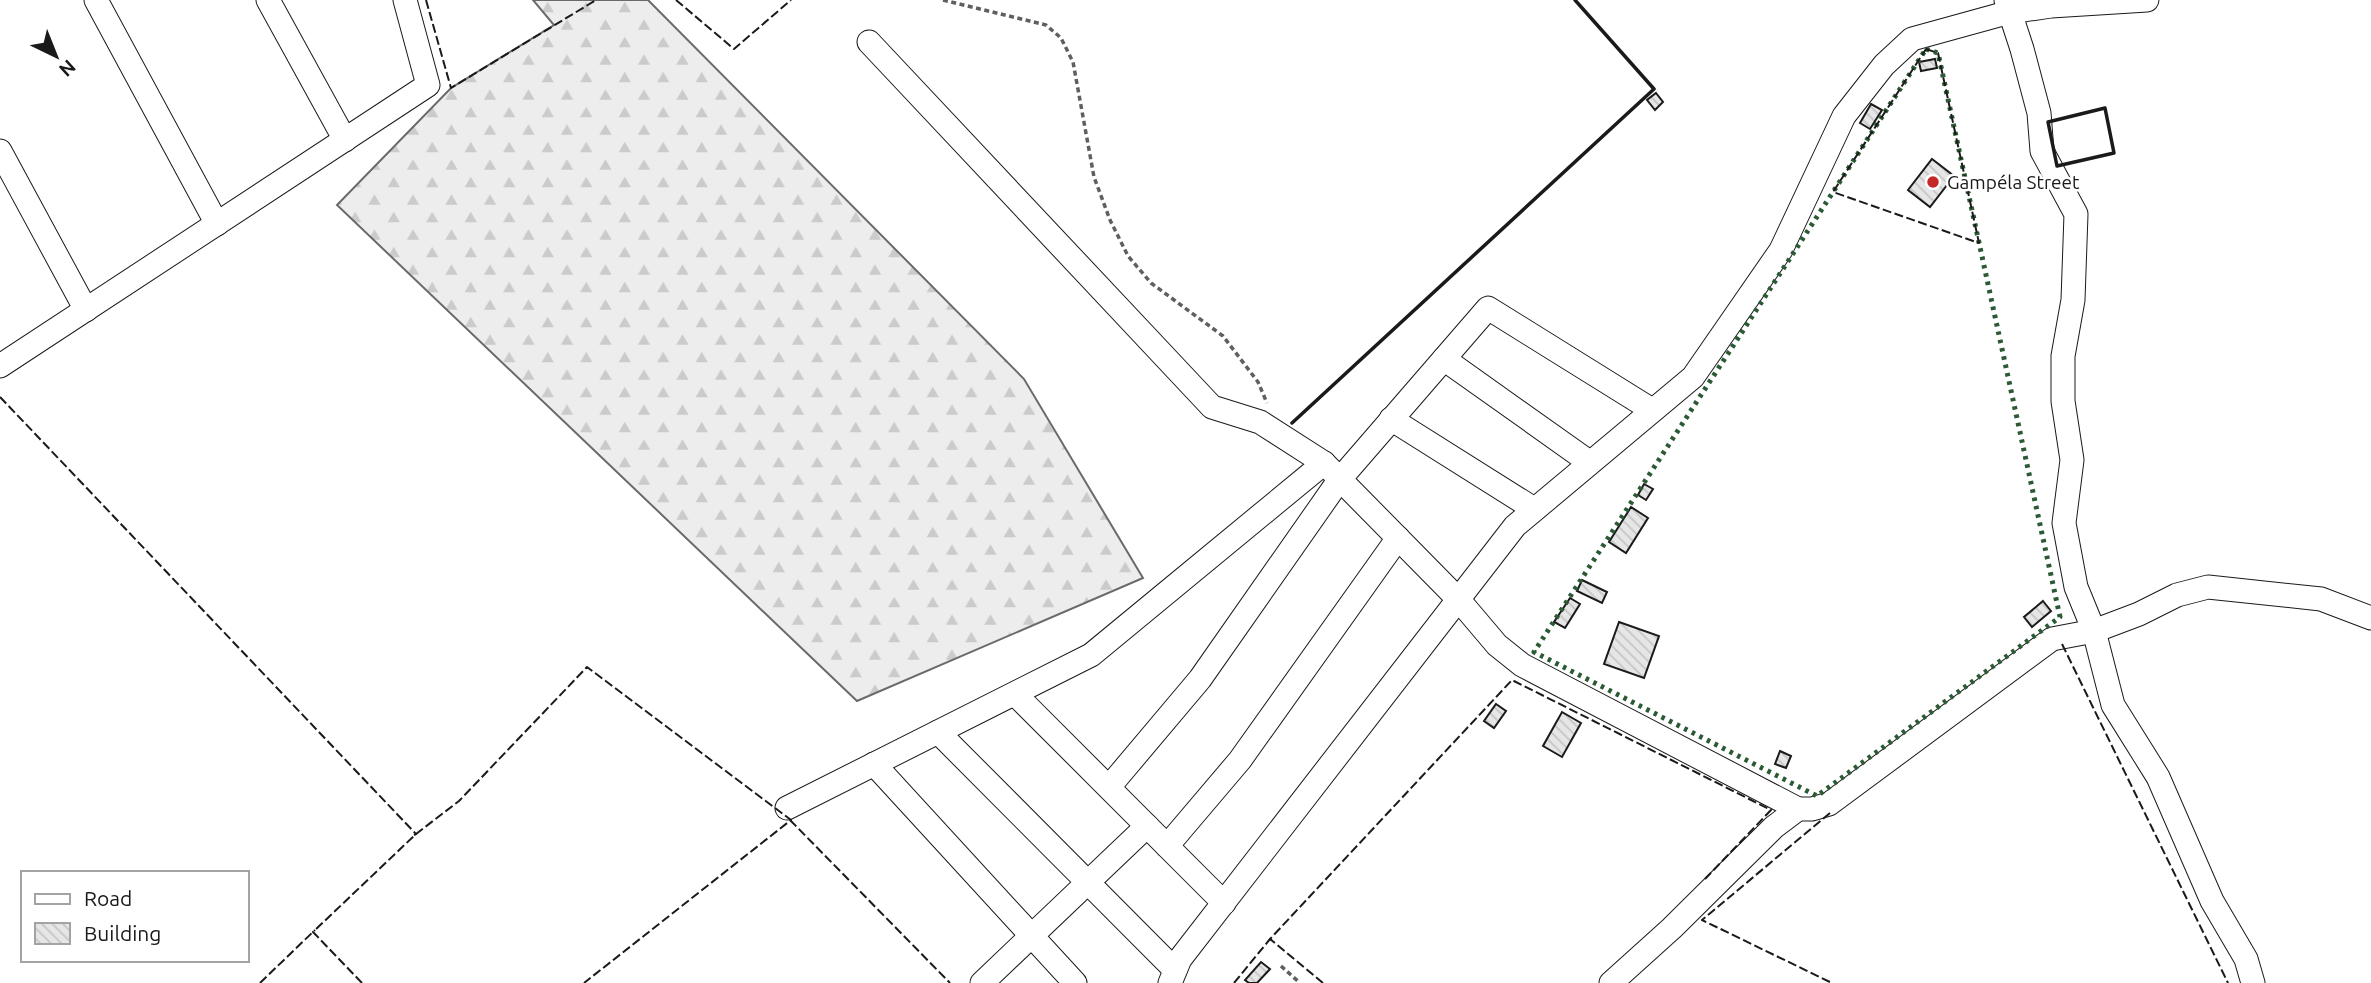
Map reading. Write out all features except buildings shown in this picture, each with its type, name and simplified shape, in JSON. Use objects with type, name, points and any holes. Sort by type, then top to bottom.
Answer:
[{"type":"street","points":[[96,0],[217,224]]},
{"type":"street","points":[[268,0],[345,140]]},
{"type":"street","points":[[0,366],[428,85],[405,0]]},
{"type":"street","points":[[938,732],[1088,882],[1172,976],[1180,959],[1515,526],[1693,377],[1781,250],[1844,116],[1884,65],[1912,39],[2008,6],[2147,0]]},
{"type":"street","points":[[2008,6],[2039,113],[2042,151],[2076,214],[2073,300],[2063,356],[2063,401],[2072,460],[2064,523],[2076,587],[2094,631],[2113,705],[2158,777],[2212,901],[2246,960],[2253,983]]},
{"type":"street","points":[[869,42],[1212,407],[1261,422],[1332,471],[1458,599],[1497,645],[1522,665],[1798,809],[1812,809],[1829,804],[2052,639],[2094,631],[2177,596],[2208,587],[2321,599],[2371,618]]},
{"type":"street","points":[[0,151],[86,310]]},
{"type":"street","points":[[787,808],[1091,655],[1332,471],[1391,419],[1488,308],[1652,410]]},
{"type":"street","points":[[1444,359],[1590,462]]},
{"type":"street","points":[[1391,419],[1534,509]]},
{"type":"street","points":[[1109,787],[1200,679],[1332,471]]},
{"type":"street","points":[[1167,846],[1240,760],[1398,538]]},
{"type":"street","points":[[1015,694],[1224,903]]},
{"type":"street","points":[[874,764],[1075,983]]},
{"type":"street","points":[[1611,983],[1672,928],[1752,847],[1798,809]]},
{"type":"street","points":[[982,983],[1147,826]]},
{"type":"path","points":[[943,0],[1046,25],[1061,38],[1073,62],[1094,177],[1110,220],[1128,256],[1152,283],[1223,336],[1258,382],[1268,404]]},
{"type":"path","points":[[1281,966],[1300,983]]},
{"type":"green space","points":[[533,0],[648,0],[1024,379],[1143,578],[857,701],[337,205],[451,88],[554,25]]},
{"type":"hedge","points":[[1926,49],[1938,53],[2060,617],[1817,796],[1534,652],[1926,49]]},
{"type":"fence","points":[[426,0],[451,88],[596,0]]},
{"type":"fence","points":[[676,0],[734,49],[791,0]]},
{"type":"fence","points":[[1926,49],[1938,53],[1979,243],[1833,192],[1926,49]]},
{"type":"fence","points":[[0,397],[416,834],[414,835]]},
{"type":"fence","points":[[2062,644],[2228,983]]},
{"type":"fence","points":[[362,983],[313,932],[416,834],[459,801],[587,667],[791,820],[584,983]]},
{"type":"fence","points":[[1323,983],[1270,939],[1512,680],[1771,810],[1705,879]]},
{"type":"fence","points":[[1830,813],[1702,920],[1832,983]]},
{"type":"fence","points":[[790,820],[950,983]]},
{"type":"fence","points":[[260,983],[315,930]]},
{"type":"fence","points":[[1234,983],[1270,939],[1272,940]]},
{"type":"wall","points":[[1292,423],[1654,89],[1575,0]]},
{"type":"wall","points":[[2105,108],[2114,153],[2057,166],[2048,122],[2105,108]]},
{"type":"place","name":"Gampéla Street","points":[[1933,182]]}]
